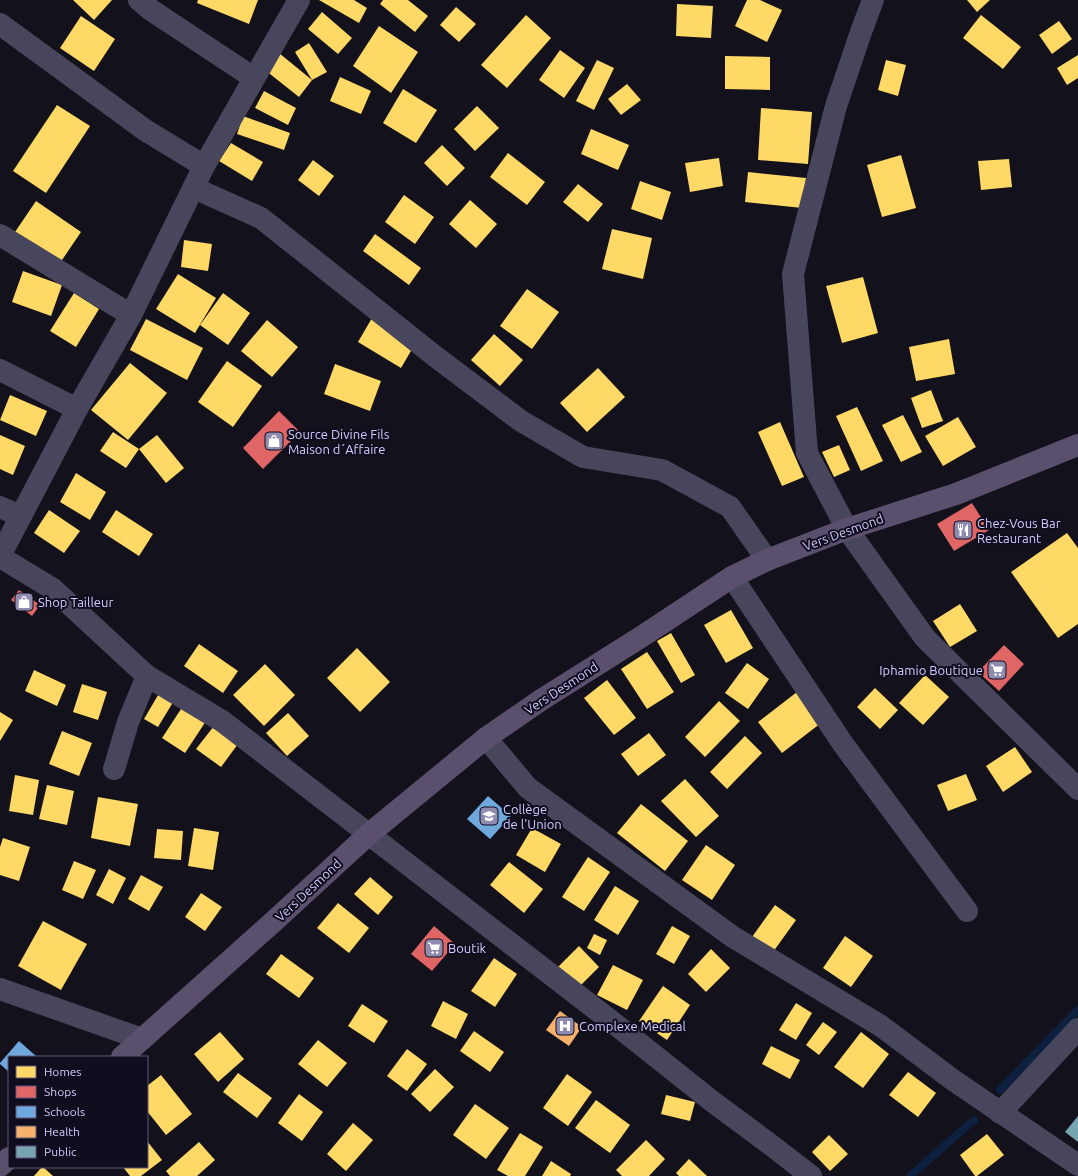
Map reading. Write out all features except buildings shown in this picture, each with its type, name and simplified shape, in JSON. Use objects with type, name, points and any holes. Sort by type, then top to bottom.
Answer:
[{"type":"main road","name":"Vers Desmond","points":[[123,1056],[272,923],[368,834],[486,738],[541,700],[640,638],[732,577],[766,560],[847,529],[956,494],[1078,445]]},
{"type":"main road","points":[[0,1166],[8,1159]]},
{"type":"street","points":[[139,0],[151,10],[254,78]]},
{"type":"street","points":[[299,0],[204,166],[131,315],[76,409],[0,557],[53,589],[147,676],[222,721],[615,1024],[713,1102],[811,1176]]},
{"type":"street","points":[[873,0],[836,106],[793,274],[807,453],[847,529],[925,638],[1078,789]]},
{"type":"street","points":[[0,24],[145,130],[204,166]]},
{"type":"street","points":[[194,188],[261,218],[436,357],[520,421],[583,457],[662,470],[730,507],[766,560]]},
{"type":"street","points":[[0,235],[131,315]]},
{"type":"street","points":[[0,370],[76,409]]},
{"type":"street","points":[[0,507],[21,516]]},
{"type":"street","points":[[732,577],[843,744],[967,911]]},
{"type":"street","points":[[114,768],[128,722],[147,676]]},
{"type":"street","points":[[486,738],[528,788],[733,937],[881,1026],[953,1080],[1078,1165]]},
{"type":"street","points":[[0,989],[142,1039]]},
{"type":"street","points":[[1000,1113],[1078,1030]]},
{"type":"waterway","points":[[1000,1090],[1078,1010]]},
{"type":"waterway","points":[[910,1176],[974,1120]]},
{"type":"place","name":"Source Divine Fils Maison d´Affaire","points":[[274,441]]},
{"type":"place","name":"Chez-Vous Bar Restaurant","points":[[963,530]]},
{"type":"place","name":"Shop Tailleur","points":[[24,602]]},
{"type":"place","name":"Iphamio Boutique","points":[[997,670]]},
{"type":"place","name":"Collège de l'Union","points":[[489,816]]},
{"type":"place","name":"Boutik","points":[[434,948]]},
{"type":"place","name":"Complexe Medical","points":[[565,1026]]}]
